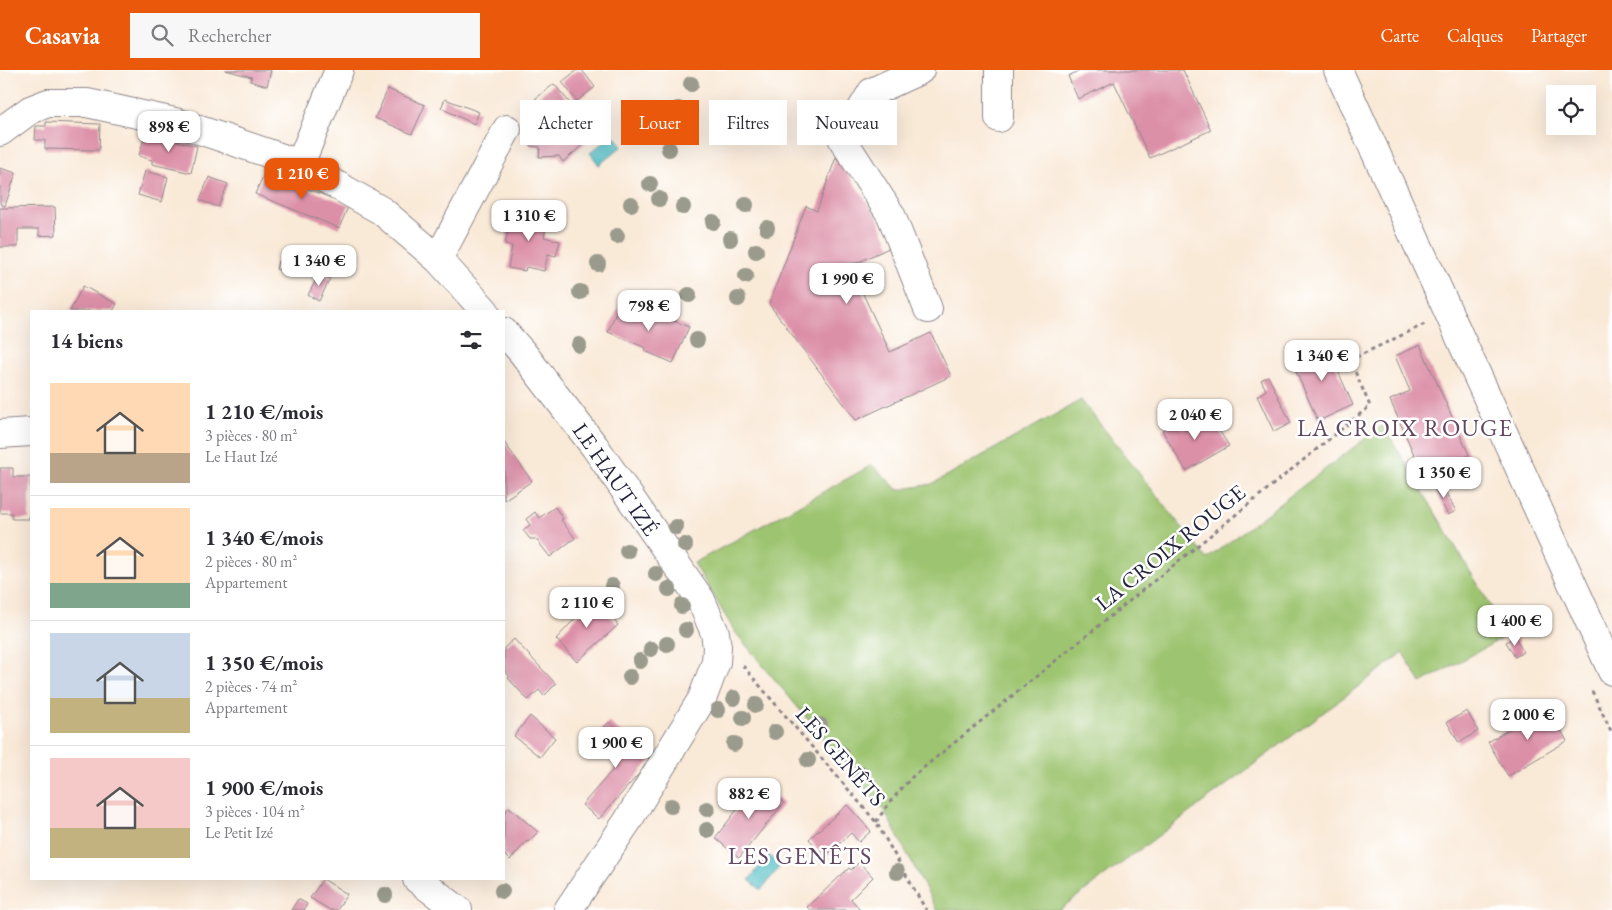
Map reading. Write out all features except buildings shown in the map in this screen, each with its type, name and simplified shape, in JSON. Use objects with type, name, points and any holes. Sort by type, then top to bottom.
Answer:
[{"type":"street","points":[[300,164],[339,70]]},
{"type":"street","points":[[920,70],[872,92],[843,140],[891,215],[928,309]]},
{"type":"street","points":[[999,70],[1000,118]]},
{"type":"street","points":[[1338,70],[1612,671]]},
{"type":"street","points":[[0,132],[30,110],[48,103],[87,103],[179,123],[300,164],[382,211],[438,259],[484,310]]},
{"type":"street","points":[[438,259],[507,129]]},
{"type":"street","name":"LE HAUT IZÉ","points":[[505,333],[522,352],[601,455],[701,600],[715,633],[717,647],[716,662],[702,699],[627,822],[568,910]]},
{"type":"street","points":[[0,434],[30,432]]},
{"type":"street","points":[[418,880],[458,910]]},
{"type":"path","name":"LA CROIX ROUGE","points":[[876,822],[912,777],[1370,406],[1350,360],[1448,312]]},
{"type":"path","name":"LES GENÊTS","points":[[741,664],[876,822],[926,910]]},
{"type":"green space","points":[[1081,400],[1207,559],[1383,425],[1508,635],[1421,683],[1403,653],[1059,910],[937,910],[885,812],[735,632],[694,563],[872,465],[898,490],[932,484]]},
{"type":"water","points":[[613,134],[622,146],[599,165],[590,153],[600,145],[611,145],[611,136]]},
{"type":"water","points":[[768,855],[781,865],[761,890],[749,880]]},
{"type":"district","name":"LA CROIX ROUGE","points":[[1405,428]]},
{"type":"district","name":"LES GENÊTS","points":[[800,856]]}]
